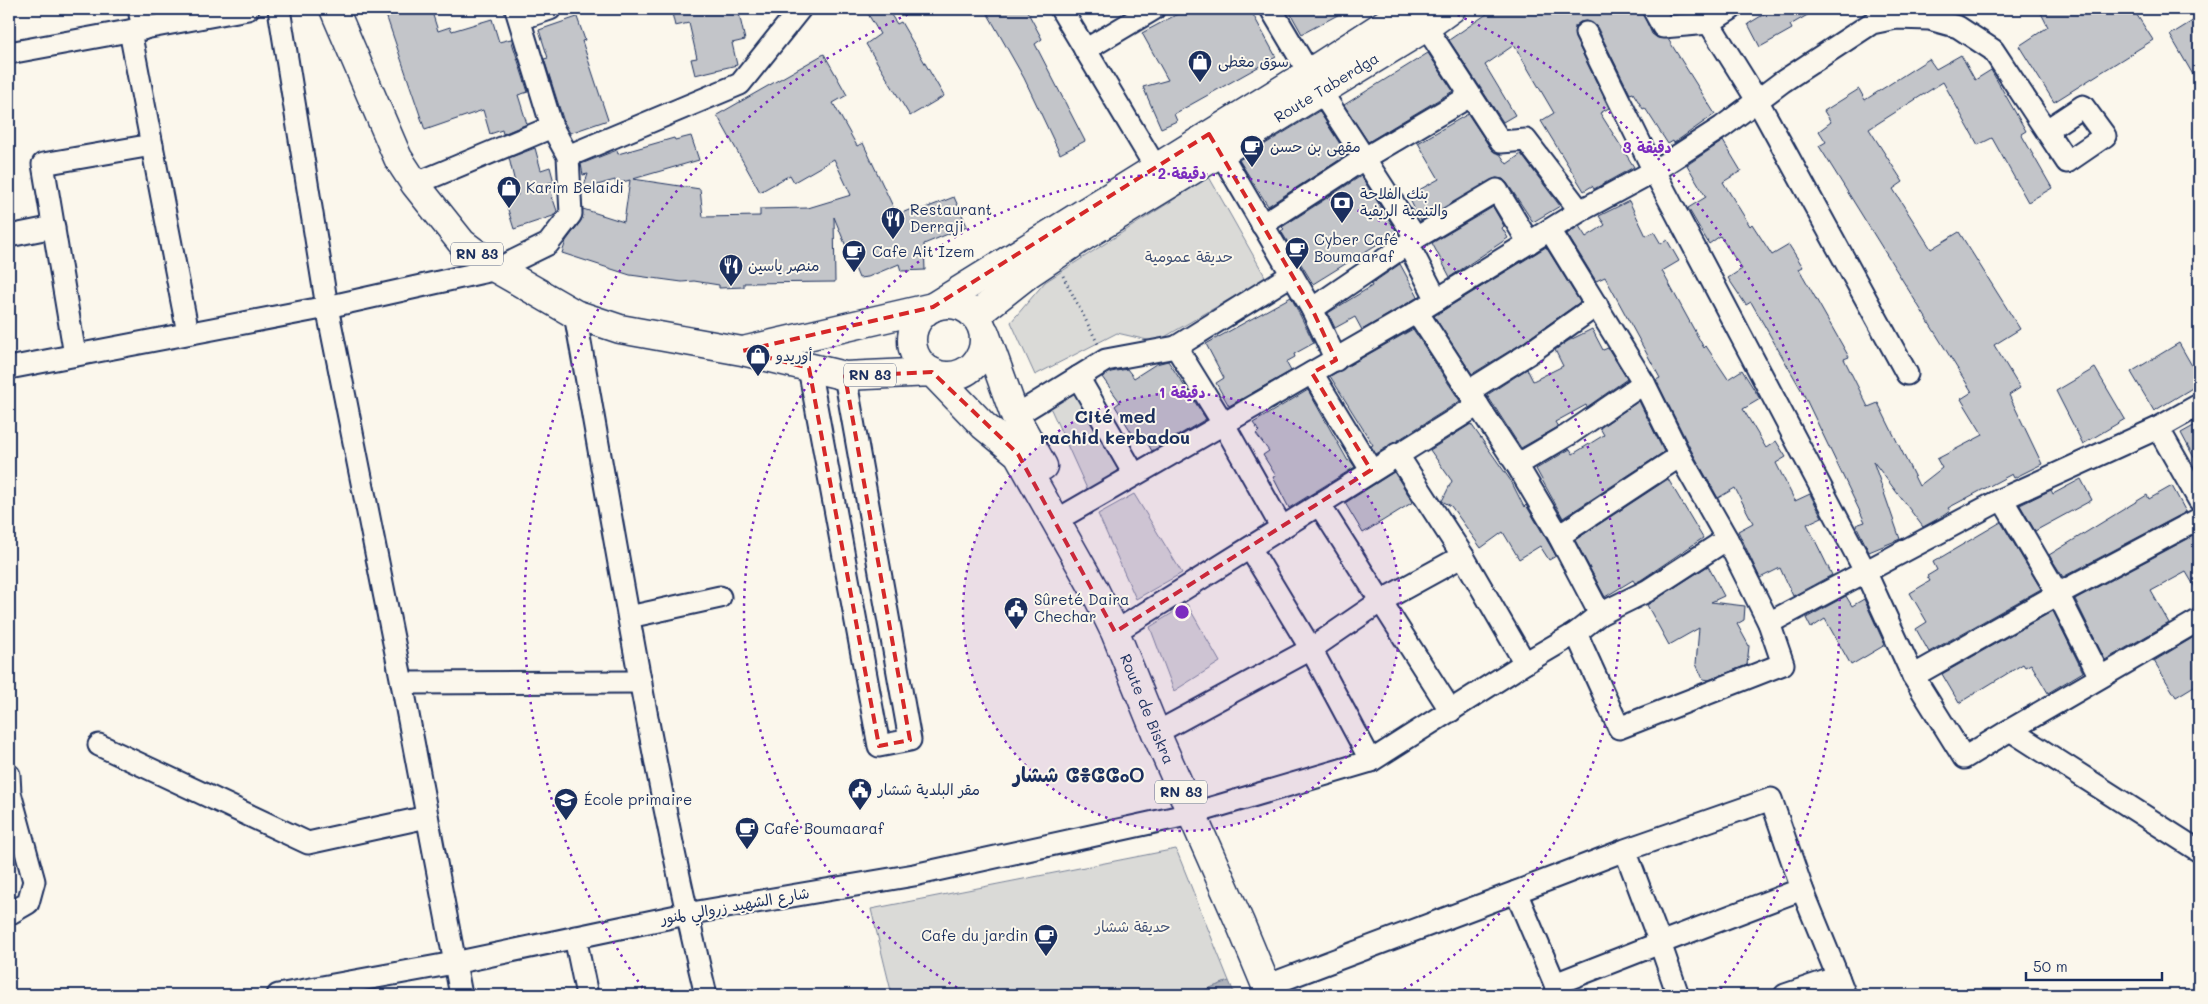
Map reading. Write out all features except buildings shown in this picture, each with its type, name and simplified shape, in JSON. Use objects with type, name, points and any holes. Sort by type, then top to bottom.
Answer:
[{"type":"main road","name":"RN 83","points":[[334,9],[398,158],[415,184],[462,242],[497,269],[575,314],[620,329],[742,351],[845,376],[932,372],[984,426],[1018,454],[1094,589]]},
{"type":"main road","name":"Route Taberdga","points":[[980,324],[1028,274],[1215,142],[1316,82],[1417,18],[1451,9]]},
{"type":"main road","name":"Route Taberdga","points":[[933,307],[1156,168],[1215,142]]},
{"type":"main road","points":[[951,303],[960,305],[980,324],[985,344],[981,356],[975,365],[965,372],[954,376],[943,376],[922,366],[912,345],[912,334],[916,323],[923,313],[933,307],[951,303]]},
{"type":"main road","name":"RN 83","points":[[742,351],[933,307]]},
{"type":"main road","name":"RN 83","points":[[980,324],[1015,416],[1069,513],[1094,589]]},
{"type":"main road","name":"Route de Biskra","points":[[1094,589],[1115,632],[1190,814],[1240,922],[1268,991]]},
{"type":"street","points":[[9,54],[137,23],[248,9]]},
{"type":"street","points":[[279,9],[327,307],[402,683],[461,995]]},
{"type":"street","points":[[9,368],[327,307],[497,269],[548,244],[570,214],[568,156],[552,127],[518,14],[550,9]]},
{"type":"street","points":[[568,156],[740,84],[800,9]]},
{"type":"street","points":[[1061,9],[1156,168]]},
{"type":"street","points":[[1085,50],[1154,9]]},
{"type":"street","points":[[1271,9],[1365,158],[1412,241],[1437,300]]},
{"type":"street","points":[[1653,9],[1663,27],[1709,23],[1731,9]]},
{"type":"street","points":[[1069,513],[1418,312],[1580,211],[1654,171],[1872,23],[1893,13],[1929,19],[1958,27],[1993,50],[2047,130]]},
{"type":"street","points":[[1417,18],[1501,142],[1526,140],[1580,211]]},
{"type":"street","points":[[137,23],[152,145],[188,333]]},
{"type":"street","points":[[1709,23],[1757,100],[1907,374]]},
{"type":"street","points":[[1586,33],[1654,171],[1865,571],[1912,676],[1964,758],[2199,620]]},
{"type":"street","points":[[1262,225],[1365,158],[1470,96]]},
{"type":"street","points":[[415,184],[552,127]]},
{"type":"street","points":[[1215,142],[1312,310],[1336,360]]},
{"type":"street","points":[[75,355],[43,164],[152,145]]},
{"type":"street","points":[[1312,310],[1412,241],[1497,190],[1529,243]]},
{"type":"street","points":[[9,236],[54,227]]},
{"type":"street","points":[[1550,230],[1644,383],[1680,456],[1727,539],[1770,623],[1783,664],[1619,728],[1576,633]]},
{"type":"street","points":[[1015,416],[1106,360],[1176,347],[1291,276]]},
{"type":"street","points":[[1115,632],[1397,454],[1473,398],[1528,354],[1597,305]]},
{"type":"street","points":[[1418,312],[1517,465],[1559,536],[1600,614]]},
{"type":"street","points":[[575,314],[629,617],[686,914],[706,995]]},
{"type":"street","points":[[1176,347],[1223,423],[1282,528]]},
{"type":"street","points":[[809,368],[879,746],[910,740],[845,376]]},
{"type":"street","points":[[1312,373],[1371,470]]},
{"type":"street","points":[[1078,377],[1134,474]]},
{"type":"street","points":[[1517,465],[1568,435],[1644,383]]},
{"type":"street","points":[[1770,623],[2002,499],[2158,428],[2199,405]]},
{"type":"street","points":[[2158,428],[2199,500]]},
{"type":"street","points":[[1397,454],[1463,556],[1525,663]]},
{"type":"street","points":[[1559,536],[1680,456]]},
{"type":"street","points":[[2002,499],[2058,594],[2100,677]]},
{"type":"street","points":[[1319,504],[1451,712]]},
{"type":"street","points":[[1912,676],[2058,594],[2199,519]]},
{"type":"street","name":"شارع الشهيد زروالي لمنور","points":[[278,995],[454,963],[686,914],[914,875],[1190,814],[1371,761],[1451,712],[1525,663],[1576,633],[1600,614],[1647,591],[1727,539]]},
{"type":"street","points":[[1250,548],[1310,649],[1371,761]]},
{"type":"street","points":[[1156,733],[1310,649],[1382,601],[1463,556]]},
{"type":"street","points":[[629,617],[720,598]]},
{"type":"street","points":[[402,683],[642,682]]},
{"type":"street","points":[[2010,730],[2199,851]]},
{"type":"street","points":[[100,745],[308,843],[427,817]]},
{"type":"street","points":[[9,787],[34,881],[28,903],[9,914]]},
{"type":"street","points":[[1268,991],[1625,850],[1771,799],[1802,889],[1841,986],[1785,995]]},
{"type":"street","points":[[1625,850],[1678,995]]},
{"type":"street","points":[[1516,892],[1557,990],[1660,943],[1802,889]]},
{"type":"street","points":[[575,937],[587,995]]},
{"type":"path","points":[[1054,257],[1106,360]]},
{"type":"highlighted area","points":[[1209,134],[1312,309],[1336,360],[1312,373],[1371,470],[1115,632],[1018,454],[932,372],[845,376],[910,740],[879,746],[809,368],[742,351],[933,307]]},
{"type":"green space","name":"حديقة عمومية","points":[[1209,177],[1266,278],[1156,342],[1117,333],[1035,375],[1011,322],[1045,282]]},
{"type":"green space","points":[[1074,393],[1119,470],[1088,491],[1049,405]]},
{"type":"green space","points":[[1134,494],[1182,573],[1136,599],[1098,514]]},
{"type":"green space","points":[[1187,604],[1220,662],[1174,691],[1150,627]]},
{"type":"green space","name":"حديقة ششار","points":[[1176,849],[1229,981],[1191,995],[892,995],[871,909]]},
{"type":"shaded area","points":[[1229,981],[1235,995],[1191,995]]},
{"type":"place","name":"سوق مغطى","points":[[1200,83]]},
{"type":"place","name":"مقهى بن حسن","points":[[1252,168]]},
{"type":"place","name":"Karim Belaidi","points":[[509,209]]},
{"type":"place","name":"بنك الفلاحة والتنمية الريفية","points":[[1342,224]]},
{"type":"place","name":"Restaurant Derraji","points":[[893,240]]},
{"type":"place","name":"Cyber Café Boumaaraf","points":[[1297,270]]},
{"type":"place","name":"Cafe Ait Izem","points":[[854,273]]},
{"type":"place","name":"منصر ياسين","points":[[731,287]]},
{"type":"place","name":"أوريدو","points":[[758,377]]},
{"type":"place","name":"Sûreté Daira Chechar","points":[[1016,630]]},
{"type":"place","name":"مقر البلدية ششار","points":[[860,811]]},
{"type":"place","name":"École primaire","points":[[566,821]]},
{"type":"place","name":"Cafe Boumaaraf","points":[[747,850]]},
{"type":"place","name":"Cafe du jardin","points":[[1046,957]]},
{"type":"district","name":"Cité med rachid kerbadou","points":[[1115,427]]},
{"type":"district","name":"ششار ⵛⴻⵛⵛⴰⵔ","points":[[1079,775]]}]
